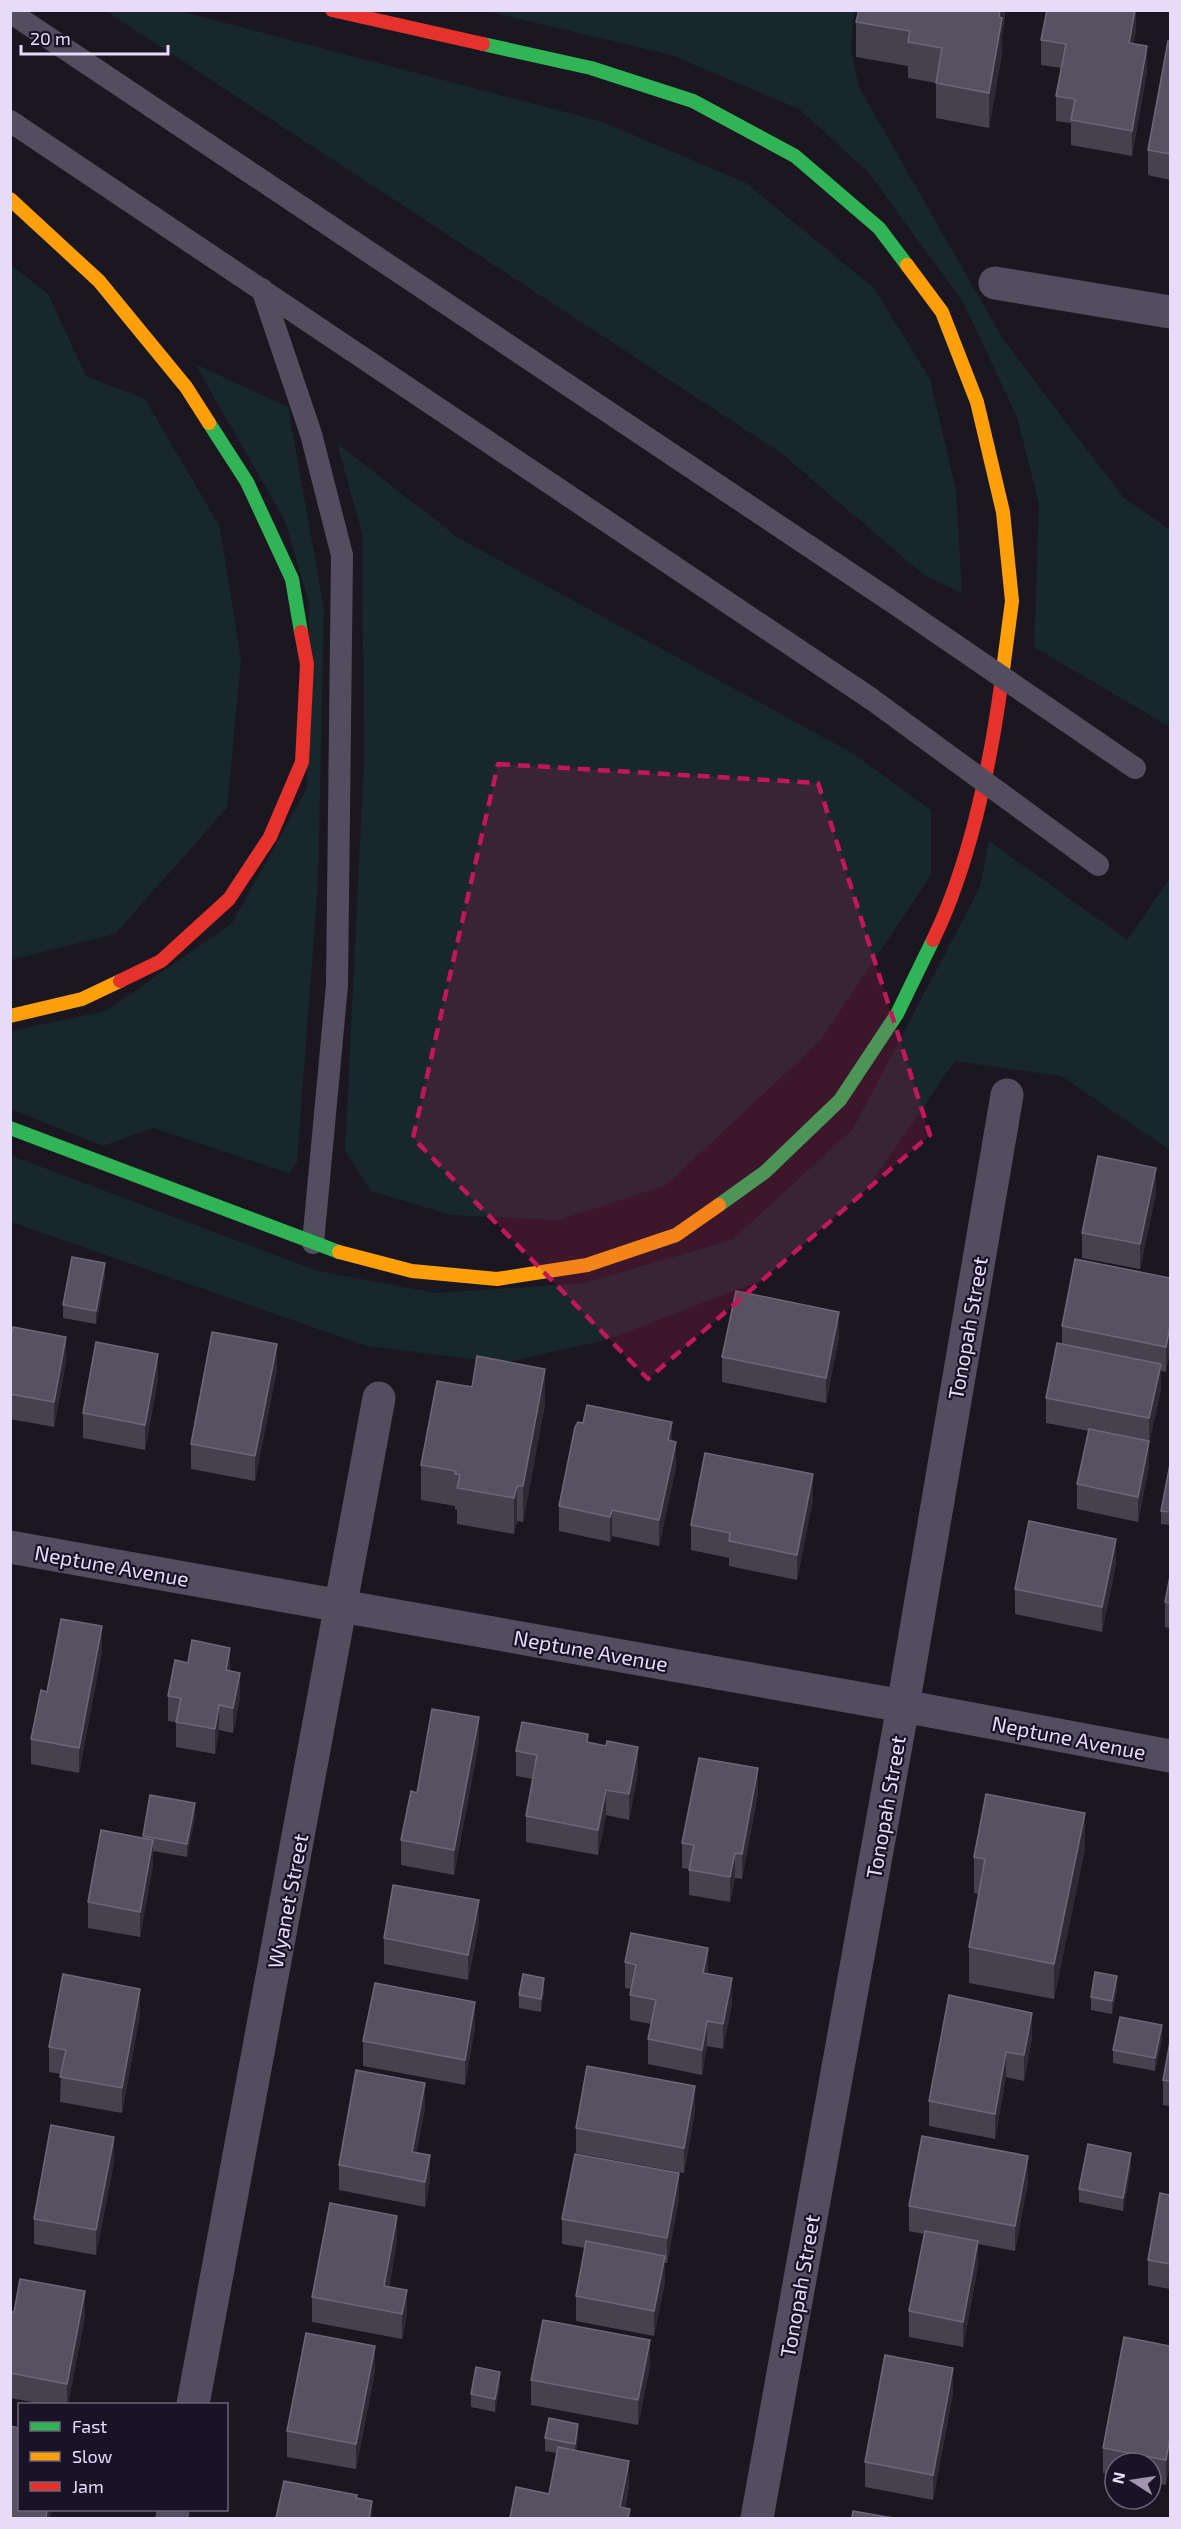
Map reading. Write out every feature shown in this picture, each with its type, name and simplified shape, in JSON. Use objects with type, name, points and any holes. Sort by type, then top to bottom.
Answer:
[{"type":"highway","points":[[10,1128],[313,1243],[412,1271],[497,1279],[587,1265],[676,1235],[765,1172],[840,1100],[897,1014],[945,915],[977,812],[991,746],[1012,601],[1003,512],[980,413],[942,312],[879,228],[795,156],[693,101],[591,68],[332,10]]},
{"type":"highway","points":[[10,199],[99,281],[186,387],[248,482],[292,579],[307,664],[302,762],[270,837],[229,899],[162,961],[82,999],[10,1016]]},
{"type":"street","points":[[995,283],[1170,312]]},
{"type":"street","name":"Tonopah Street","points":[[757,2518],[903,1706],[1006,1095]]},
{"type":"street","name":"Wyanet Street","points":[[193,2403],[379,1398]]},
{"type":"street","name":"Neptune Avenue","points":[[10,1547],[903,1706],[1170,1756]]},
{"type":"lane","points":[[10,12],[888,599],[1135,768]]},
{"type":"lane","points":[[10,121],[870,699],[1098,866]]},
{"type":"lane","points":[[262,290],[311,434],[342,555],[337,985],[313,1243]]},
{"type":"highlighted area","points":[[498,764],[818,783],[930,1135],[648,1379],[413,1138]]},
{"type":"shaded area","points":[[106,11],[180,11],[603,122],[746,183],[874,288],[930,379],[956,490],[962,593],[924,575],[781,453]]},
{"type":"shaded area","points":[[486,11],[854,11],[851,50],[859,87],[1003,339],[1123,497],[1170,530],[1170,727],[1034,647],[1039,504],[1017,417],[963,302],[868,172],[799,109],[671,55]]},
{"type":"shaded area","points":[[10,264],[48,294],[86,376],[145,399],[220,527],[241,661],[227,808],[115,934],[11,960]]},
{"type":"shaded area","points":[[195,364],[288,407],[324,609],[318,883],[297,1162],[289,1173],[153,1128],[103,1146],[11,1109],[10,1031],[106,1011],[232,923],[307,788],[309,603],[285,521]]},
{"type":"shaded area","points":[[337,443],[457,537],[852,753],[931,810],[931,875],[820,1041],[666,1185],[559,1220],[451,1215],[371,1191],[345,1151],[364,761],[362,533]]},
{"type":"shaded area","points":[[989,841],[1127,940],[1170,878],[1170,1150],[1061,1076],[955,1061],[869,1186],[762,1280],[606,1340],[503,1363],[367,1346],[11,1222],[10,1155],[318,1271],[436,1293],[584,1283],[732,1240],[853,1129],[980,887]]},
{"type":"building","points":[[859,10],[1000,10],[999,17],[1002,18],[989,93],[936,83],[942,48],[908,42],[910,31],[856,22]]},
{"type":"building","points":[[1047,10],[1135,10],[1129,43],[1147,46],[1132,131],[1071,120],[1075,99],[1056,96],[1066,44],[1041,40]]},
{"type":"building","points":[[1168,41],[1170,42],[1170,154],[1148,150]]},
{"type":"building","points":[[1098,1156],[1156,1168],[1140,1244],[1082,1233]]},
{"type":"building","points":[[72,1257],[105,1263],[96,1311],[63,1305]]},
{"type":"building","points":[[1075,1259],[1170,1278],[1170,1326],[1166,1347],[1062,1326]]},
{"type":"building","points":[[736,1291],[839,1312],[826,1378],[722,1357]]},
{"type":"building","points":[[13,1327],[66,1337],[54,1402],[10,1394],[10,1341]]},
{"type":"building","points":[[212,1332],[277,1344],[255,1456],[191,1444]]},
{"type":"building","points":[[96,1342],[158,1354],[145,1425],[83,1413]]},
{"type":"building","points":[[1057,1343],[1161,1364],[1149,1418],[1046,1398]]},
{"type":"building","points":[[477,1356],[545,1369],[523,1486],[517,1486],[514,1498],[457,1488],[460,1475],[455,1474],[456,1471],[421,1465],[437,1381],[472,1387]]},
{"type":"building","points":[[587,1405],[672,1422],[668,1440],[676,1442],[659,1520],[612,1510],[610,1517],[559,1506],[575,1427],[578,1422],[583,1423]]},
{"type":"building","points":[[1089,1429],[1149,1441],[1138,1497],[1077,1484]]},
{"type":"building","points":[[705,1453],[813,1474],[797,1555],[729,1541],[730,1533],[691,1525]]},
{"type":"building","points":[[1170,1464],[1170,1512],[1161,1511]]},
{"type":"building","points":[[1029,1521],[1116,1539],[1102,1607],[1015,1589]]},
{"type":"building","points":[[1170,1576],[1170,1603],[1165,1602]]},
{"type":"building","points":[[61,1619],[102,1626],[79,1748],[31,1739],[41,1690],[47,1692]]},
{"type":"building","points":[[192,1640],[230,1648],[226,1670],[240,1673],[233,1708],[219,1705],[215,1729],[176,1722],[181,1698],[168,1696],[175,1660],[188,1663]]},
{"type":"building","points":[[432,1709],[479,1717],[454,1850],[401,1840],[411,1791],[417,1793]]},
{"type":"building","points":[[522,1722],[588,1734],[587,1742],[606,1746],[607,1741],[638,1747],[629,1794],[606,1790],[598,1830],[526,1816],[537,1755],[516,1751]]},
{"type":"building","points":[[699,1758],[758,1768],[742,1854],[735,1853],[730,1877],[689,1870],[694,1845],[682,1843]]},
{"type":"building","points":[[986,1794],[1085,1813],[1054,1964],[969,1947],[985,1859],[974,1857]]},
{"type":"building","points":[[150,1795],[195,1803],[187,1844],[143,1836]]},
{"type":"building","points":[[101,1830],[153,1840],[140,1912],[88,1902]]},
{"type":"building","points":[[393,1885],[479,1900],[468,1955],[384,1938]]},
{"type":"building","points":[[631,1933],[708,1948],[703,1973],[732,1978],[723,2024],[707,2021],[702,2050],[648,2039],[656,2000],[630,1995],[636,1965],[625,1962]]},
{"type":"building","points":[[1095,1972],[1117,1976],[1112,2001],[1091,1997]]},
{"type":"building","points":[[63,1974],[140,1989],[122,2088],[60,2077],[66,2050],[49,2047]]},
{"type":"building","points":[[523,1974],[544,1978],[541,1999],[519,1995]]},
{"type":"building","points":[[375,1983],[475,2002],[465,2060],[363,2041]]},
{"type":"building","points":[[949,1995],[1032,2013],[1024,2055],[1006,2052],[995,2114],[929,2101]]},
{"type":"building","points":[[1120,2017],[1162,2025],[1155,2058],[1113,2050]]},
{"type":"building","points":[[1170,2042],[1170,2081],[1163,2080]]},
{"type":"building","points":[[587,2066],[695,2086],[684,2148],[576,2128]]},
{"type":"building","points":[[356,2070],[425,2083],[412,2152],[430,2155],[425,2182],[339,2165]]},
{"type":"building","points":[[51,2125],[114,2137],[96,2230],[34,2219]]},
{"type":"building","points":[[922,2136],[1028,2156],[1015,2226],[909,2206]]},
{"type":"building","points":[[1088,2144],[1131,2153],[1123,2198],[1079,2189]]},
{"type":"building","points":[[575,2154],[679,2173],[667,2238],[562,2219]]},
{"type":"building","points":[[1160,2193],[1170,2195],[1170,2264],[1148,2260]]},
{"type":"building","points":[[330,2203],[397,2216],[384,2286],[407,2290],[402,2314],[312,2297]]},
{"type":"building","points":[[925,2231],[978,2241],[963,2322],[909,2311]]},
{"type":"building","points":[[586,2241],[665,2256],[654,2311],[576,2296]]},
{"type":"building","points":[[20,2279],[85,2291],[67,2384],[10,2373],[10,2312],[14,2312]]},
{"type":"building","points":[[543,2320],[650,2340],[638,2400],[531,2380]]},
{"type":"building","points":[[306,2333],[375,2346],[356,2444],[287,2431]]},
{"type":"building","points":[[1124,2337],[1170,2346],[1170,2438],[1166,2460],[1163,2459],[1163,2451],[1119,2451],[1103,2448]]},
{"type":"building","points":[[885,2355],[953,2368],[933,2475],[865,2462]]},
{"type":"building","points":[[476,2367],[500,2372],[495,2399],[471,2394]]},
{"type":"building","points":[[549,2418],[578,2424],[575,2444],[545,2438]]},
{"type":"building","points":[[10,2426],[18,2428],[18,2511],[47,2511],[46,2518],[10,2518]]},
{"type":"building","points":[[558,2447],[629,2461],[620,2507],[630,2509],[628,2518],[510,2518],[516,2487],[549,2494]]},
{"type":"building","points":[[284,2481],[357,2495],[356,2498],[372,2501],[369,2518],[276,2518]]},
{"type":"building","points":[[853,2511],[893,2518],[852,2518]]},
{"type":"traffic: fast","points":[[483,44],[591,68],[693,101],[795,156],[879,228],[907,265]]},
{"type":"traffic: fast","points":[[209,423],[247,482],[292,579],[301,632]]},
{"type":"traffic: fast","points":[[719,1205],[765,1172],[840,1100],[897,1014],[933,940]]},
{"type":"traffic: fast","points":[[10,1128],[339,1252]]},
{"type":"traffic: slow","points":[[10,199],[99,281],[186,387],[209,423]]},
{"type":"traffic: slow","points":[[907,265],[942,312],[977,402],[1003,512],[1012,601],[1001,685]]},
{"type":"traffic: slow","points":[[10,1016],[82,999],[120,981]]},
{"type":"traffic: slow","points":[[339,1252],[412,1271],[497,1279],[587,1265],[676,1235],[719,1205]]},
{"type":"traffic: jam","points":[[332,10],[483,44]]},
{"type":"traffic: jam","points":[[120,981],[161,961],[229,899],[270,837],[302,762],[307,664],[301,632]]},
{"type":"traffic: jam","points":[[933,940],[957,880],[976,816],[991,749],[1001,685]]}]
